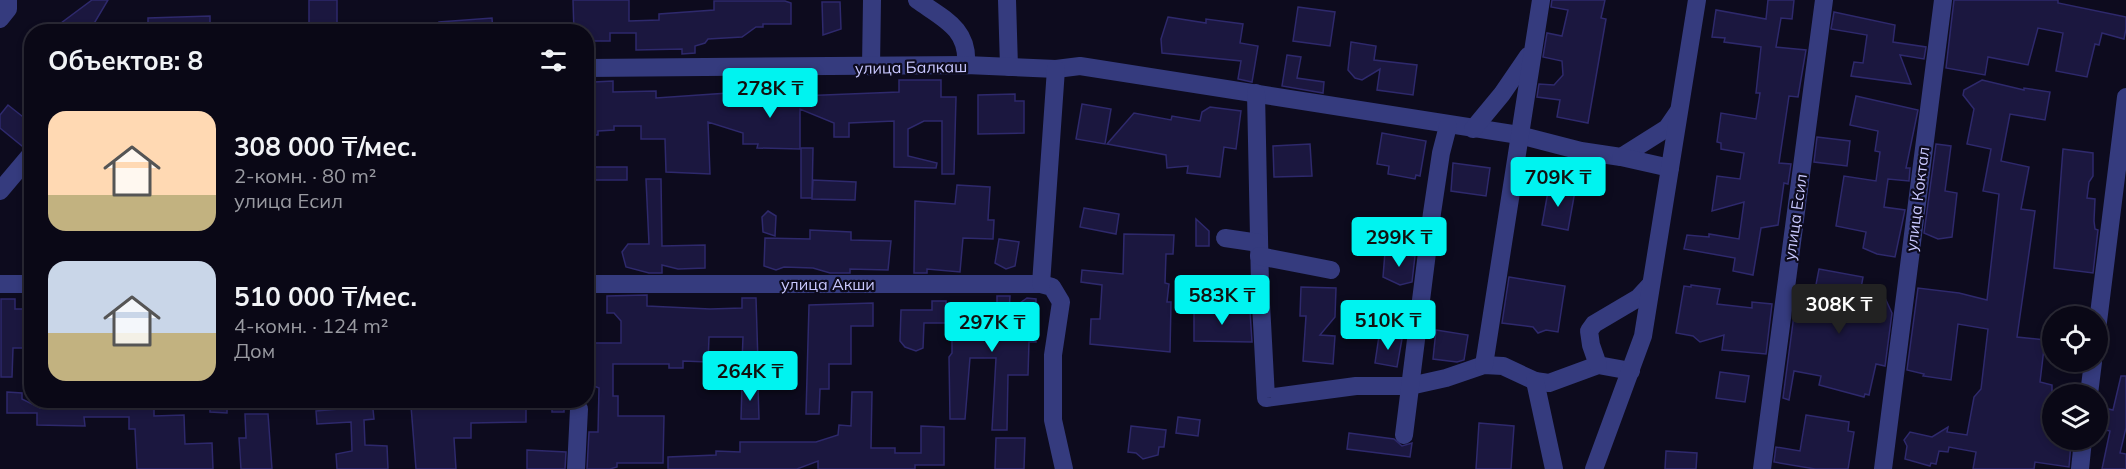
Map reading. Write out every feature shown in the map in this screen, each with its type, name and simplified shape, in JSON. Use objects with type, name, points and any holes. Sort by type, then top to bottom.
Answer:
[{"type":"street","points":[[0,19],[8,9],[8,0]]},
{"type":"street","points":[[871,68],[872,0]]},
{"type":"street","points":[[917,0],[953,26],[968,47],[966,65]]},
{"type":"street","points":[[1006,0],[1009,67]]},
{"type":"street","points":[[1484,365],[1540,0]]},
{"type":"street","points":[[1594,469],[1643,336],[1697,0]]},
{"type":"street","name":"улица Есил","points":[[1762,469],[1824,0]]},
{"type":"street","name":"улица Коктал","points":[[1883,469],[1943,0]]},
{"type":"street","points":[[1473,129],[1502,94],[1533,49]]},
{"type":"street","name":"улица Балкаш","points":[[594,68],[871,68],[966,65],[1056,69],[1080,66],[1448,126],[1519,135],[1581,151],[1670,168]]},
{"type":"street","points":[[1056,69],[1041,284],[1052,287],[1061,302],[1053,355],[1053,420],[1064,469]]},
{"type":"street","points":[[1256,93],[1259,249],[1266,398],[1356,386],[1410,386],[1446,378],[1484,365],[1503,366],[1535,381],[1549,382],[1598,365],[1631,371]]},
{"type":"street","points":[[2100,306],[2126,97]]},
{"type":"street","points":[[1621,157],[1667,128],[1678,112]]},
{"type":"street","points":[[1404,435],[1441,153],[1448,126]]},
{"type":"street","points":[[0,191],[24,162]]},
{"type":"street","points":[[1225,238],[1331,270]]},
{"type":"street","points":[[0,284],[24,284]]},
{"type":"street","name":"улица Акши","points":[[594,284],[1041,284]]},
{"type":"street","points":[[1598,365],[1589,331],[1594,324],[1638,298],[1651,284]]},
{"type":"street","points":[[1535,381],[1554,469]]},
{"type":"street","points":[[576,469],[579,409]]},
{"type":"street","points":[[2079,469],[2082,450]]},
{"type":"building","points":[[92,0],[108,0],[94,24],[60,24]]},
{"type":"building","points":[[309,0],[337,0],[337,24],[309,24]]},
{"type":"building","points":[[573,0],[629,0],[629,21],[659,20],[659,14],[714,10],[714,1],[785,1],[791,3],[791,24],[763,24],[763,27],[756,27],[742,37],[708,39],[705,43],[695,46],[695,53],[682,54],[682,49],[636,50],[636,33],[610,33],[610,41],[594,41],[594,24],[574,24]]},
{"type":"building","points":[[1552,0],[1605,0],[1601,18],[1606,19],[1588,123],[1557,117],[1560,100],[1537,97],[1539,84],[1554,85],[1563,75],[1562,61],[1543,57],[1547,33],[1562,36],[1568,10],[1551,7]]},
{"type":"building","points":[[1768,0],[1794,0],[1792,19],[1781,18],[1776,47],[1806,50],[1798,97],[1789,96],[1779,163],[1791,164],[1788,184],[1784,183],[1778,225],[1761,228],[1753,275],[1733,271],[1735,258],[1684,249],[1687,235],[1709,237],[1709,234],[1739,239],[1744,202],[1712,211],[1717,176],[1740,179],[1744,153],[1721,149],[1721,143],[1717,142],[1721,113],[1756,119],[1760,93],[1756,93],[1761,47],[1724,42],[1725,38],[1712,37],[1716,10],[1766,19]]},
{"type":"building","points":[[1954,0],[2058,0],[2058,3],[2126,17],[2126,29],[2124,39],[2102,33],[2099,45],[2095,44],[2087,77],[2056,71],[2063,33],[2038,28],[2028,65],[1988,57],[1985,75],[1946,68]]},
{"type":"building","points":[[822,2],[840,2],[841,29],[823,35]]},
{"type":"building","points":[[1298,7],[1335,12],[1330,46],[1293,41]]},
{"type":"building","points":[[1834,12],[1895,25],[1893,42],[1926,47],[1924,59],[1900,55],[1911,84],[1851,76],[1854,62],[1863,63],[1867,35],[1831,29]]},
{"type":"building","points":[[210,16],[210,24],[148,24],[148,18]]},
{"type":"building","points":[[1168,17],[1206,23],[1206,19],[1243,24],[1240,43],[1258,46],[1252,82],[1238,79],[1241,61],[1162,53],[1161,39]]},
{"type":"building","points":[[492,18],[492,24],[439,24],[439,22]]},
{"type":"building","points":[[1351,42],[1376,46],[1374,60],[1417,65],[1413,95],[1377,90],[1380,69],[1362,80],[1355,78],[1348,70]]},
{"type":"building","points":[[1287,55],[1301,57],[1297,78],[1324,82],[1323,93],[1282,86]]},
{"type":"building","points":[[728,80],[751,80],[751,92],[799,93],[799,96],[899,92],[899,80],[941,80],[941,97],[956,97],[954,174],[942,174],[942,121],[924,121],[908,129],[908,156],[937,163],[936,168],[894,167],[894,121],[849,123],[849,137],[834,137],[834,123],[800,109],[800,149],[757,148],[758,144],[743,144],[743,133],[708,122],[710,174],[666,172],[665,139],[641,139],[641,126],[614,126],[614,130],[598,131],[598,135],[594,135],[594,82],[613,81],[613,92],[656,91],[656,98],[728,93]]},
{"type":"building","points":[[1982,80],[2024,90],[2024,88],[2050,92],[2045,120],[2010,114],[2001,161],[2029,167],[2021,209],[2035,211],[2017,337],[2042,340],[2040,382],[2048,384],[2042,384],[2042,450],[2070,450],[2069,467],[2035,462],[2034,469],[1973,469],[1976,452],[1949,447],[1948,452],[1939,451],[1936,464],[1931,463],[1930,466],[1905,459],[1907,446],[1904,440],[1910,432],[1932,437],[1948,427],[1947,432],[1967,435],[1974,397],[1981,389],[1988,329],[1958,324],[1951,380],[1923,376],[1924,374],[1907,370],[1918,288],[1959,293],[1987,300],[1999,194],[1983,191],[1991,149],[1967,144],[1974,109],[1963,95],[1964,90]]},
{"type":"building","points":[[1015,94],[1015,101],[1024,101],[1024,133],[978,134],[978,95]]},
{"type":"building","points":[[1856,96],[1918,110],[1906,168],[1910,168],[1909,181],[1888,179],[1884,207],[1905,210],[1895,257],[1877,254],[1863,248],[1866,232],[1836,226],[1844,176],[1876,181],[1880,152],[1875,151],[1878,131],[1850,125]]},
{"type":"building","points":[[1082,104],[1111,109],[1105,144],[1076,139]]},
{"type":"building","points":[[8,105],[24,118],[24,144],[22,146],[0,128],[0,115]]},
{"type":"building","points":[[1210,107],[1241,111],[1236,149],[1224,147],[1220,177],[1187,173],[1188,166],[1167,168],[1166,155],[1107,144],[1134,113],[1171,120],[1172,116],[1200,121],[1202,112]]},
{"type":"building","points":[[1382,133],[1426,141],[1420,176],[1416,175],[1415,179],[1388,174],[1389,166],[1377,164]]},
{"type":"building","points":[[1817,137],[1850,141],[1847,166],[1814,162]]},
{"type":"building","points":[[1310,144],[1312,176],[1274,177],[1273,146]]},
{"type":"building","points":[[1936,144],[1951,146],[1945,191],[1957,193],[1952,237],[1938,239],[1924,233]]},
{"type":"building","points":[[801,148],[813,148],[812,198],[801,198]]},
{"type":"building","points":[[2063,149],[2093,153],[2093,176],[2089,182],[2087,198],[2095,199],[2094,221],[2095,229],[2098,230],[2093,273],[2054,268]]},
{"type":"building","points":[[1453,163],[1490,168],[1486,196],[1451,191]]},
{"type":"building","points":[[594,167],[627,167],[627,180],[594,180]]},
{"type":"building","points":[[646,179],[661,179],[662,246],[705,245],[705,268],[678,269],[662,265],[662,273],[649,273],[626,267],[622,252],[628,244],[649,244]]},
{"type":"building","points":[[813,180],[856,182],[855,200],[812,199]]},
{"type":"building","points":[[957,185],[990,187],[988,220],[994,220],[993,239],[963,238],[960,272],[927,269],[927,273],[914,273],[915,201],[955,204]]},
{"type":"building","points":[[1549,186],[1575,191],[1568,230],[1542,225]]},
{"type":"building","points":[[1084,208],[1119,214],[1116,234],[1080,227]]},
{"type":"building","points":[[768,211],[776,216],[775,236],[763,232],[762,217]]},
{"type":"building","points":[[1196,219],[1209,231],[1209,246],[1196,246]]},
{"type":"building","points":[[810,230],[851,232],[851,240],[891,241],[888,270],[850,269],[850,273],[830,273],[813,268],[784,267],[776,270],[764,266],[765,238],[810,239]]},
{"type":"building","points":[[1124,234],[1174,235],[1173,254],[1166,254],[1165,283],[1169,284],[1167,302],[1171,302],[1170,352],[1090,344],[1091,319],[1100,319],[1102,285],[1081,282],[1082,270],[1123,274]]},
{"type":"building","points":[[999,239],[1019,242],[1015,266],[1006,269],[995,263]]},
{"type":"building","points":[[1385,252],[1415,256],[1412,282],[1400,285],[1383,277]]},
{"type":"building","points":[[1819,269],[1863,277],[1860,294],[1885,298],[1892,313],[1885,366],[1876,364],[1869,395],[1865,394],[1864,397],[1819,385],[1821,376],[1794,371],[1789,400],[1783,398],[1797,292],[1814,295]]},
{"type":"building","points":[[1509,277],[1565,286],[1558,332],[1546,330],[1538,333],[1533,327],[1502,323]]},
{"type":"building","points":[[1691,285],[1720,289],[1717,304],[1752,308],[1752,302],[1772,304],[1766,354],[1722,350],[1724,335],[1700,342],[1693,336],[1676,333],[1684,286],[1691,287]]},
{"type":"building","points":[[1301,287],[1336,288],[1335,317],[1320,335],[1335,336],[1333,364],[1303,361],[1306,316],[1300,316]]},
{"type":"building","points":[[647,295],[647,306],[710,309],[742,308],[742,298],[756,298],[758,363],[742,362],[743,337],[709,337],[708,362],[683,361],[683,368],[669,368],[669,364],[613,364],[613,396],[618,396],[618,416],[664,416],[663,463],[617,463],[617,467],[610,469],[587,469],[589,432],[598,432],[599,388],[594,386],[594,343],[621,343],[621,321],[614,313],[607,313],[607,296]]},
{"type":"building","points":[[997,296],[1010,296],[1009,311],[1027,298],[1036,299],[1036,342],[1029,342],[1028,375],[1008,375],[1007,430],[992,430],[996,358],[970,358],[965,419],[950,419],[949,357],[952,353],[952,322],[972,322],[973,311],[997,311]]},
{"type":"building","points":[[1,299],[15,299],[15,309],[24,309],[24,348],[13,348],[12,377],[1,377]]},
{"type":"building","points":[[932,301],[946,301],[946,323],[924,323],[923,348],[916,351],[905,347],[900,341],[901,310],[932,310]]},
{"type":"building","points":[[873,303],[873,326],[851,326],[851,364],[829,364],[829,389],[820,389],[819,414],[806,414],[809,305]]},
{"type":"building","points":[[1194,309],[1250,311],[1252,342],[1194,341]]},
{"type":"building","points":[[1436,330],[1468,335],[1464,360],[1457,362],[1433,359]]},
{"type":"building","points":[[1379,336],[1402,339],[1397,367],[1375,363]]},
{"type":"building","points":[[1720,372],[1749,376],[1745,402],[1716,398]]},
{"type":"building","points":[[2121,376],[2126,376],[2126,428],[2120,453],[2126,454],[2126,469],[2102,469],[2106,450],[2108,450],[2110,431],[2108,431],[2108,409],[2113,410]]},
{"type":"building","points":[[742,385],[758,385],[759,419],[741,419]]},
{"type":"building","points":[[7,392],[22,393],[24,408],[154,408],[154,416],[184,415],[185,444],[212,443],[213,469],[137,469],[135,429],[129,429],[129,417],[84,417],[85,426],[37,425],[37,413],[7,413]]},
{"type":"building","points":[[852,392],[872,392],[871,448],[895,448],[895,453],[921,453],[921,426],[944,427],[944,465],[915,465],[915,469],[818,469],[818,461],[797,469],[668,469],[668,457],[716,455],[716,451],[740,452],[740,442],[816,442],[838,435],[839,425],[851,426]]},
{"type":"building","points":[[210,408],[227,408],[227,413],[210,412]]},
{"type":"building","points":[[373,408],[374,419],[364,420],[365,445],[387,446],[388,469],[337,469],[336,454],[352,451],[351,422],[317,424],[316,411]]},
{"type":"building","points":[[411,408],[526,408],[526,422],[471,423],[471,438],[454,438],[456,469],[416,469]]},
{"type":"building","points":[[552,408],[564,408],[564,412],[552,412]]},
{"type":"building","points":[[245,414],[268,414],[272,469],[241,469],[239,438],[246,438]]},
{"type":"building","points":[[1806,415],[1849,422],[1848,431],[1854,432],[1848,469],[1815,469],[1774,462],[1776,447],[1800,451]]},
{"type":"building","points":[[1178,417],[1200,420],[1198,436],[1176,433]]},
{"type":"building","points":[[1479,423],[1514,426],[1511,469],[1476,469]]},
{"type":"building","points":[[1131,426],[1166,430],[1164,447],[1159,447],[1158,455],[1143,459],[1136,453],[1128,452]]},
{"type":"building","points":[[1349,433],[1394,439],[1402,446],[1412,443],[1410,457],[1347,449]]},
{"type":"building","points":[[996,438],[1025,438],[1024,469],[995,469]]},
{"type":"building","points":[[527,450],[566,452],[565,469],[527,469]]},
{"type":"building","points":[[1666,451],[1697,453],[1696,469],[1665,469]]}]
